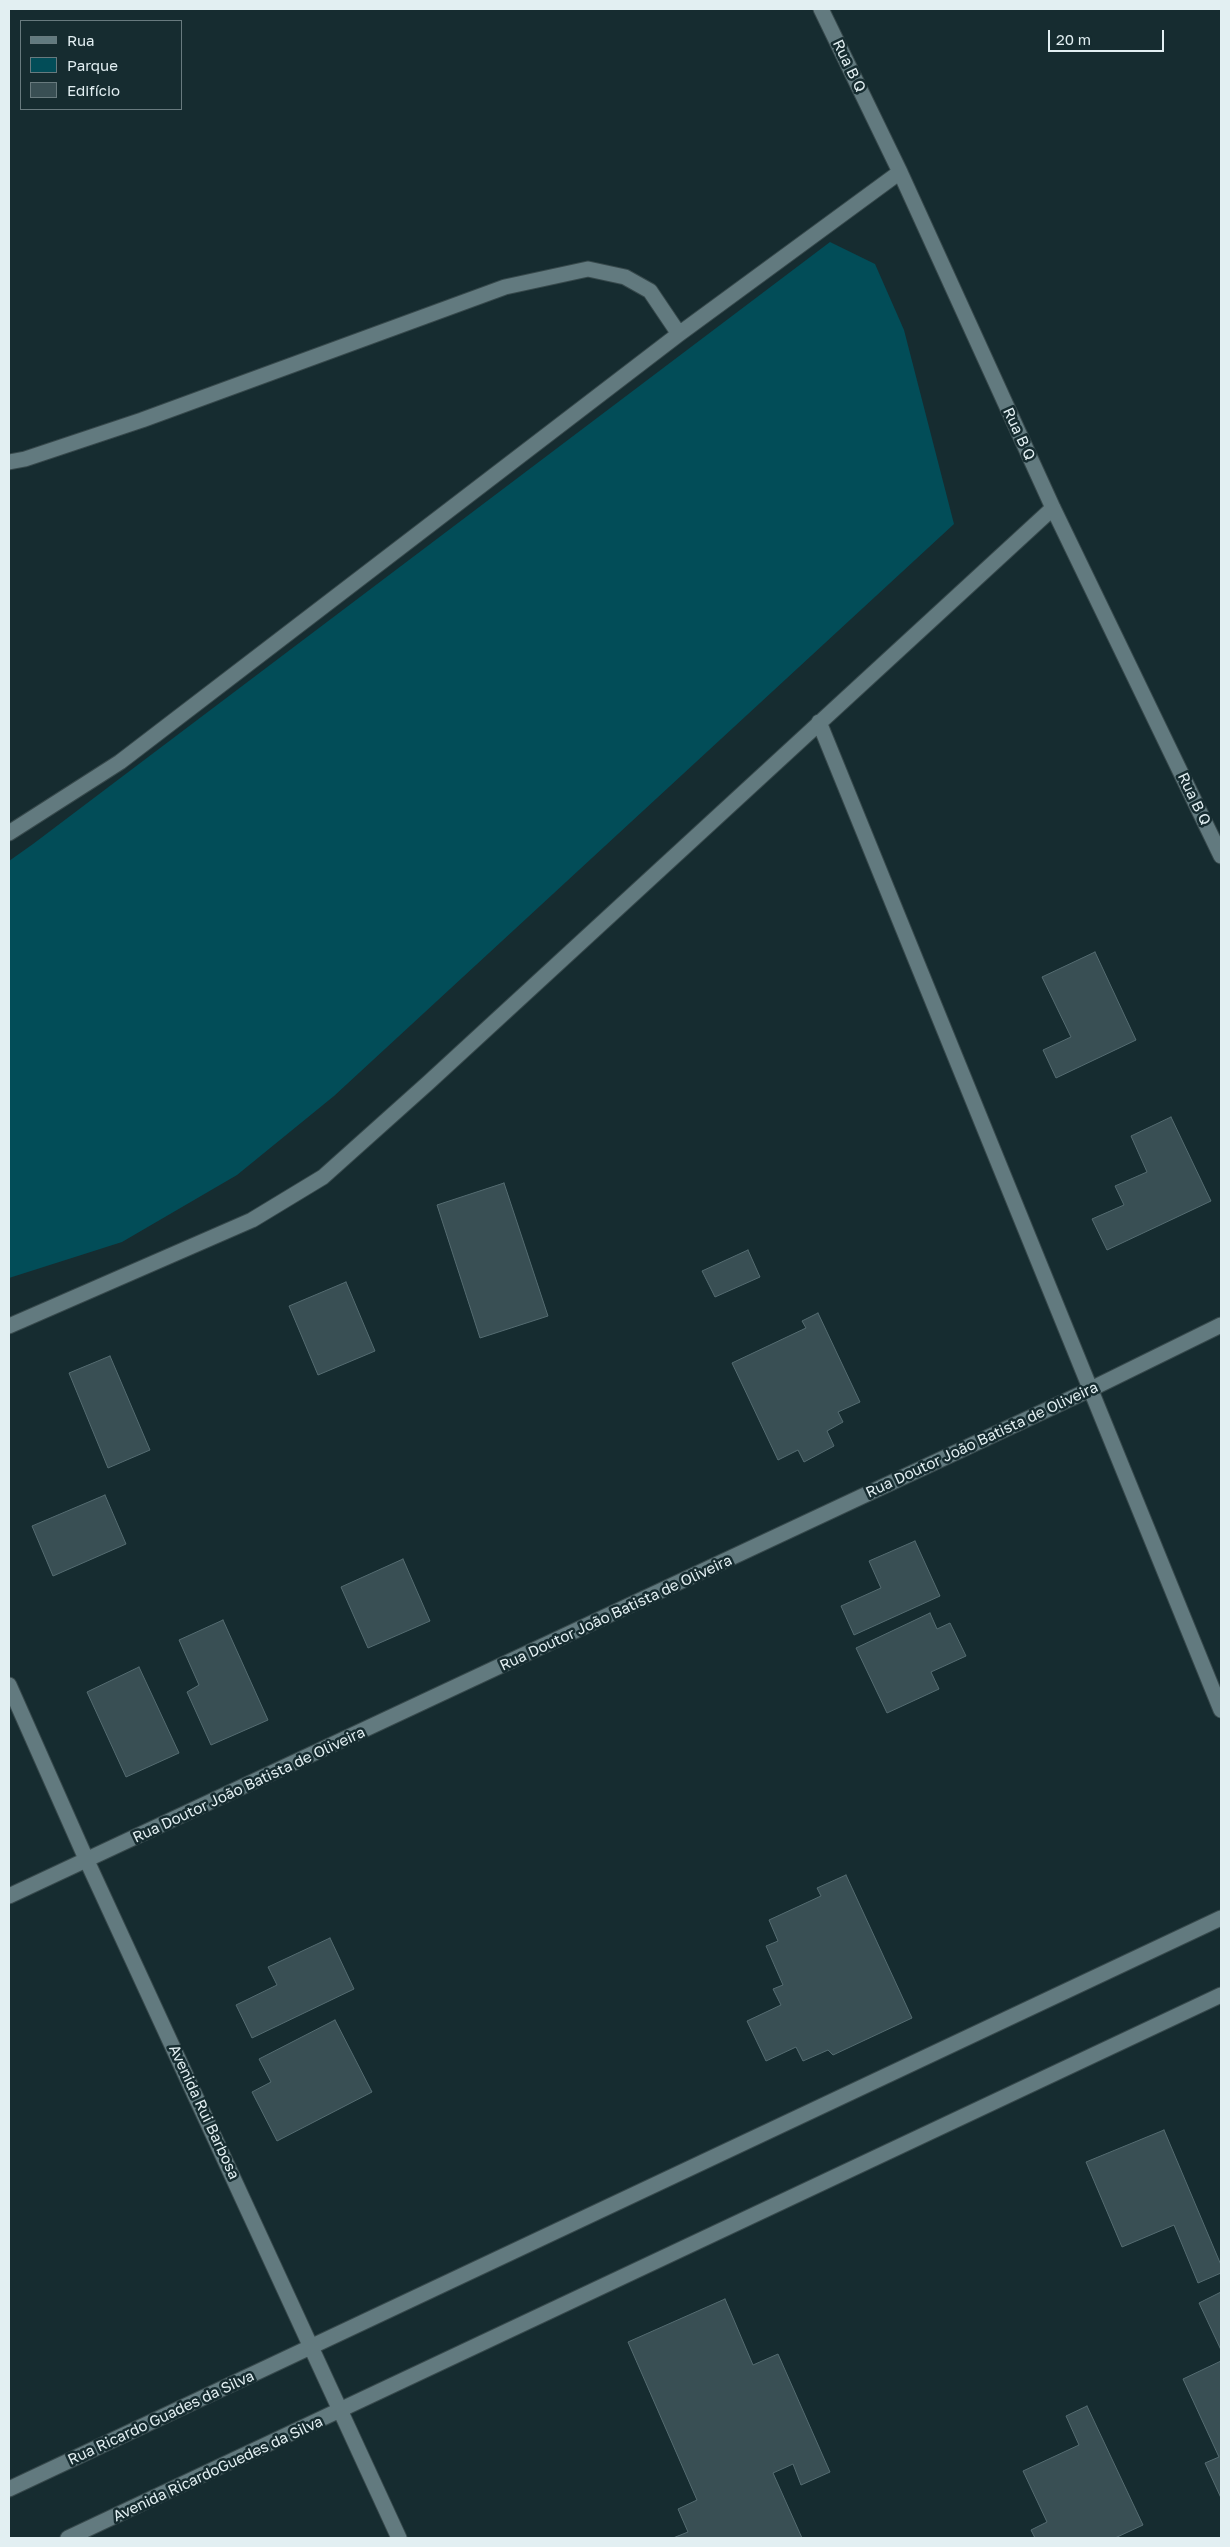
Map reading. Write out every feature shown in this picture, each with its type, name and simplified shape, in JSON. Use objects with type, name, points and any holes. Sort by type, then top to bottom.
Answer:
[{"type":"street","name":"Rua B Q","points":[[821,9],[900,172],[1053,508],[1221,856]]},
{"type":"street","points":[[9,833],[120,762],[679,334],[900,172]]},
{"type":"street","points":[[9,462],[26,459],[142,420],[505,287],[588,269],[625,277],[650,291],[679,334]]},
{"type":"street","points":[[9,1326],[252,1220],[323,1176],[435,1076],[1053,508]]},
{"type":"street","points":[[819,722],[1089,1390],[1221,1710]]},
{"type":"street","name":"Rua Doutor João Batista de Oliveira","points":[[9,1896],[1089,1390],[1221,1325]]},
{"type":"street","name":"Avenida Rui Barbosa","points":[[9,1685],[87,1861],[313,2347],[340,2412],[399,2538]]},
{"type":"street","name":"Rua Ricardo Guades da Silva","points":[[9,2489],[1221,1918]]},
{"type":"street","name":"Avenida RicardoGuedes da Silva","points":[[68,2538],[340,2412],[1221,1995]]},
{"type":"green space","points":[[830,242],[875,264],[904,330],[954,524],[334,1096],[237,1175],[122,1242],[9,1278],[9,861]]},
{"type":"building","points":[[1095,952],[1136,1040],[1056,1078],[1043,1050],[1071,1037],[1042,977]]},
{"type":"building","points":[[1171,1117],[1211,1201],[1107,1250],[1092,1219],[1124,1205],[1115,1186],[1147,1172],[1131,1136]]},
{"type":"building","points":[[504,1183],[548,1316],[480,1338],[437,1205]]},
{"type":"building","points":[[748,1250],[760,1277],[715,1297],[702,1271]]},
{"type":"building","points":[[346,1282],[375,1351],[318,1375],[289,1306]]},
{"type":"building","points":[[818,1313],[860,1402],[838,1412],[843,1422],[827,1431],[834,1446],[804,1462],[798,1450],[778,1460],[732,1363],[806,1328],[802,1321]]},
{"type":"building","points":[[110,1356],[150,1450],[108,1468],[69,1373]]},
{"type":"building","points":[[105,1495],[126,1544],[53,1576],[32,1526]]},
{"type":"building","points":[[915,1541],[940,1596],[854,1635],[841,1606],[881,1588],[869,1561]]},
{"type":"building","points":[[403,1559],[430,1621],[368,1648],[341,1587]]},
{"type":"building","points":[[930,1613],[937,1629],[950,1623],[966,1656],[931,1672],[939,1689],[887,1713],[856,1648]]},
{"type":"building","points":[[223,1620],[268,1720],[211,1745],[187,1692],[199,1685],[179,1640]]},
{"type":"building","points":[[139,1667],[179,1753],[126,1777],[87,1692]]},
{"type":"building","points":[[846,1875],[912,2018],[833,2055],[828,2050],[803,2061],[796,2047],[766,2061],[747,2021],[781,2005],[773,1989],[783,1985],[766,1946],[778,1941],[769,1920],[821,1896],[817,1888]]},
{"type":"building","points":[[330,1938],[354,1989],[252,2038],[236,2005],[277,1985],[268,1967]]},
{"type":"building","points":[[335,2020],[372,2092],[277,2141],[252,2092],[271,2082],[259,2059]]},
{"type":"building","points":[[1164,2130],[1221,2265],[1221,2273],[1198,2283],[1174,2225],[1122,2247],[1086,2162]]},
{"type":"building","points":[[1221,2292],[1221,2350],[1199,2303]]},
{"type":"building","points":[[725,2299],[753,2365],[778,2354],[830,2472],[801,2485],[793,2464],[773,2473],[802,2538],[673,2538],[688,2532],[678,2509],[697,2500],[628,2342]]},
{"type":"building","points":[[1221,2361],[1221,2498],[1205,2463],[1219,2457],[1183,2379]]},
{"type":"building","points":[[1087,2406],[1143,2525],[1115,2538],[1035,2538],[1031,2530],[1047,2522],[1023,2471],[1079,2445],[1066,2416]]}]
